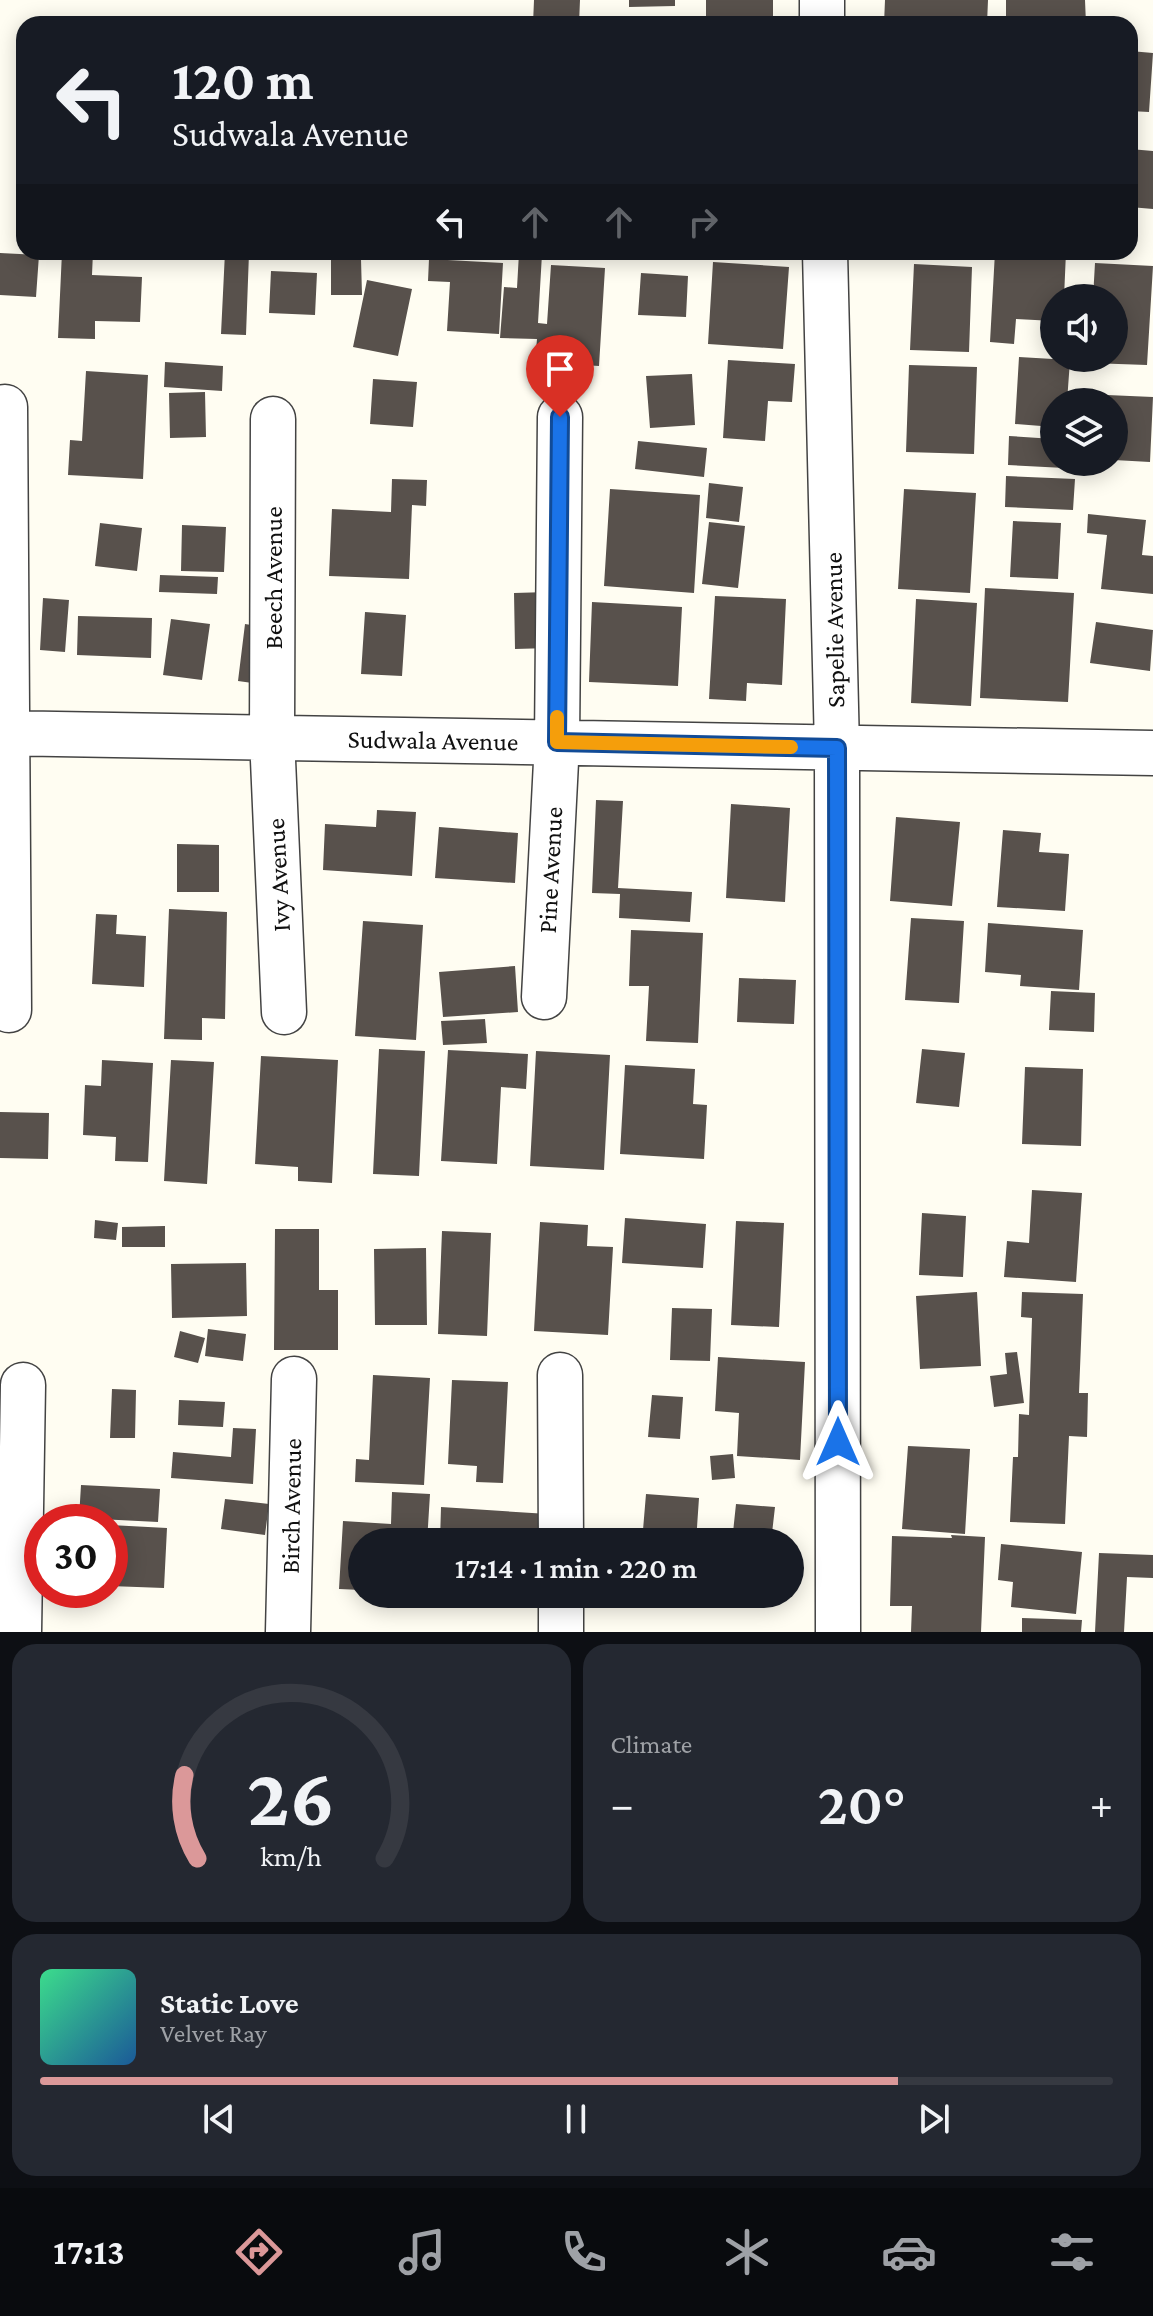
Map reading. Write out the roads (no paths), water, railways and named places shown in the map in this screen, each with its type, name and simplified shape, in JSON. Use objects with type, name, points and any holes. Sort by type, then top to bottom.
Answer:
[{"type":"street","name":"Sapelie Avenue","points":[[825,260],[837,748],[838,1632]]},
{"type":"street","points":[[5,407],[3,733],[9,1010]]},
{"type":"street","name":"Pine Avenue","points":[[544,997],[557,742],[560,417]]},
{"type":"street","name":"Beech Avenue","points":[[272,737],[273,419]]},
{"type":"street","name":"Sudwala Avenue","points":[[3,733],[1153,753]]},
{"type":"street","name":"Ivy Avenue","points":[[272,737],[284,1012]]},
{"type":"street","points":[[560,1375],[561,1528]]},
{"type":"street","name":"Birch Avenue","points":[[288,1632],[294,1379]]},
{"type":"street","points":[[19,1632],[23,1385]]},
{"type":"street","points":[[561,1608],[561,1632]]}]
